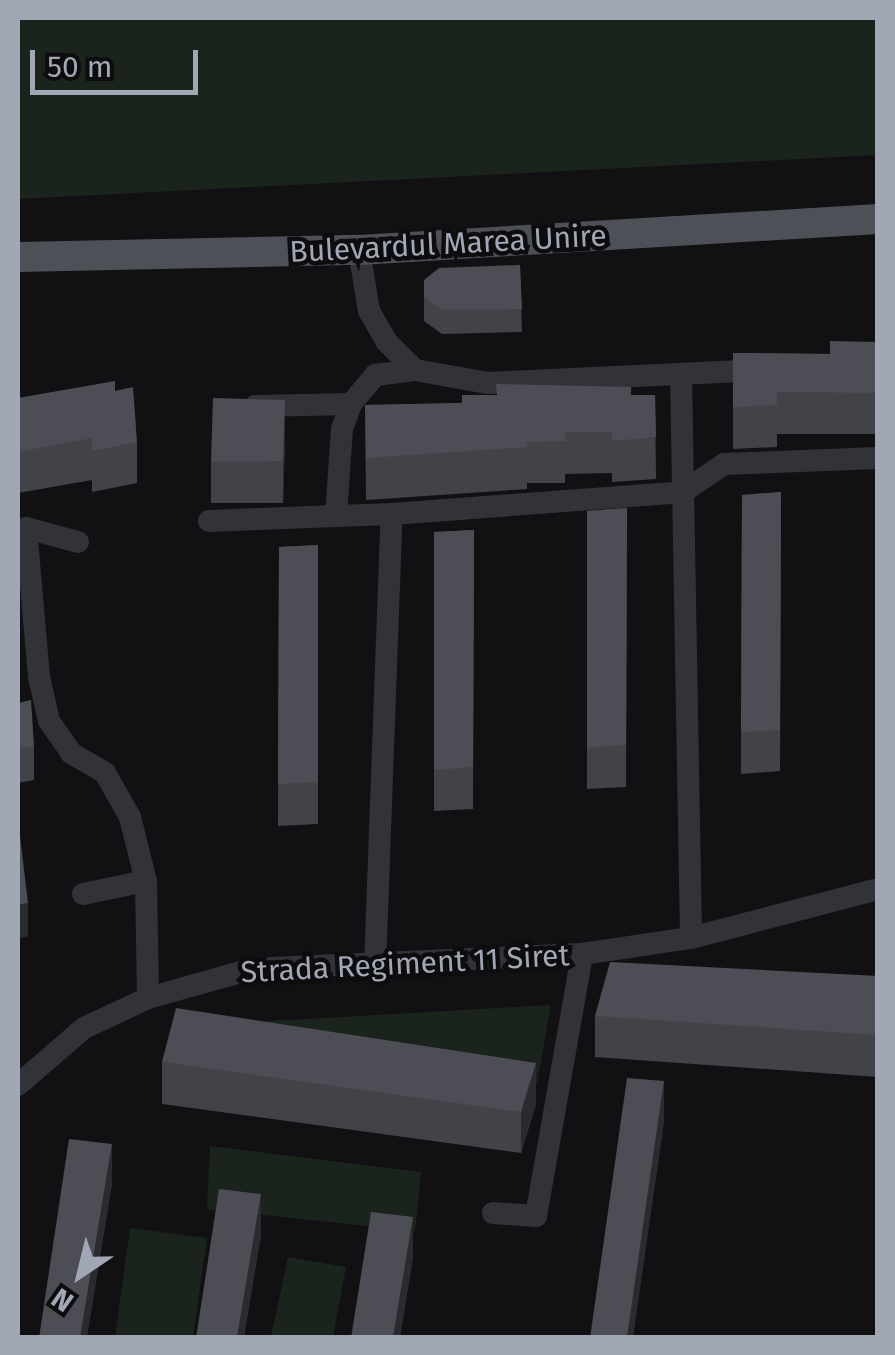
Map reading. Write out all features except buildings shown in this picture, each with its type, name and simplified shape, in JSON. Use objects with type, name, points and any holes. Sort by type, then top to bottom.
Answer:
[{"type":"main road","name":"Bulevardul Marea Unire","points":[[18,257],[359,250],[878,219]]},
{"type":"street","points":[[359,250],[369,311],[386,341],[415,370]]},
{"type":"street","points":[[336,516],[342,429],[351,404],[375,375],[415,370],[487,383],[779,370]]},
{"type":"street","points":[[681,374],[691,938]]},
{"type":"street","points":[[246,406],[351,404]]},
{"type":"street","points":[[209,522],[392,514],[683,492],[724,464],[878,458]]},
{"type":"street","points":[[375,967],[392,514]]},
{"type":"street","points":[[78,542],[26,528],[46,708],[72,753],[105,774],[122,802],[146,881],[148,998]]},
{"type":"street","points":[[18,712],[46,708]]},
{"type":"street","points":[[82,894],[146,881]]},
{"type":"street","name":"Strada Regiment 11 Siret","points":[[18,1085],[84,1028],[148,998],[251,969],[375,967],[582,954],[691,938],[878,889]]},
{"type":"street","points":[[492,1212],[536,1216],[582,954]]},
{"type":"shaded area","points":[[18,18],[877,18],[877,155],[18,199]]},
{"type":"shaded area","points":[[551,1005],[537,1083],[185,1044],[255,1022]]},
{"type":"shaded area","points":[[210,1146],[421,1172],[415,1231],[207,1209]]},
{"type":"shaded area","points":[[130,1228],[207,1238],[193,1337],[115,1337]]},
{"type":"shaded area","points":[[288,1257],[346,1267],[333,1337],[271,1337]]}]
